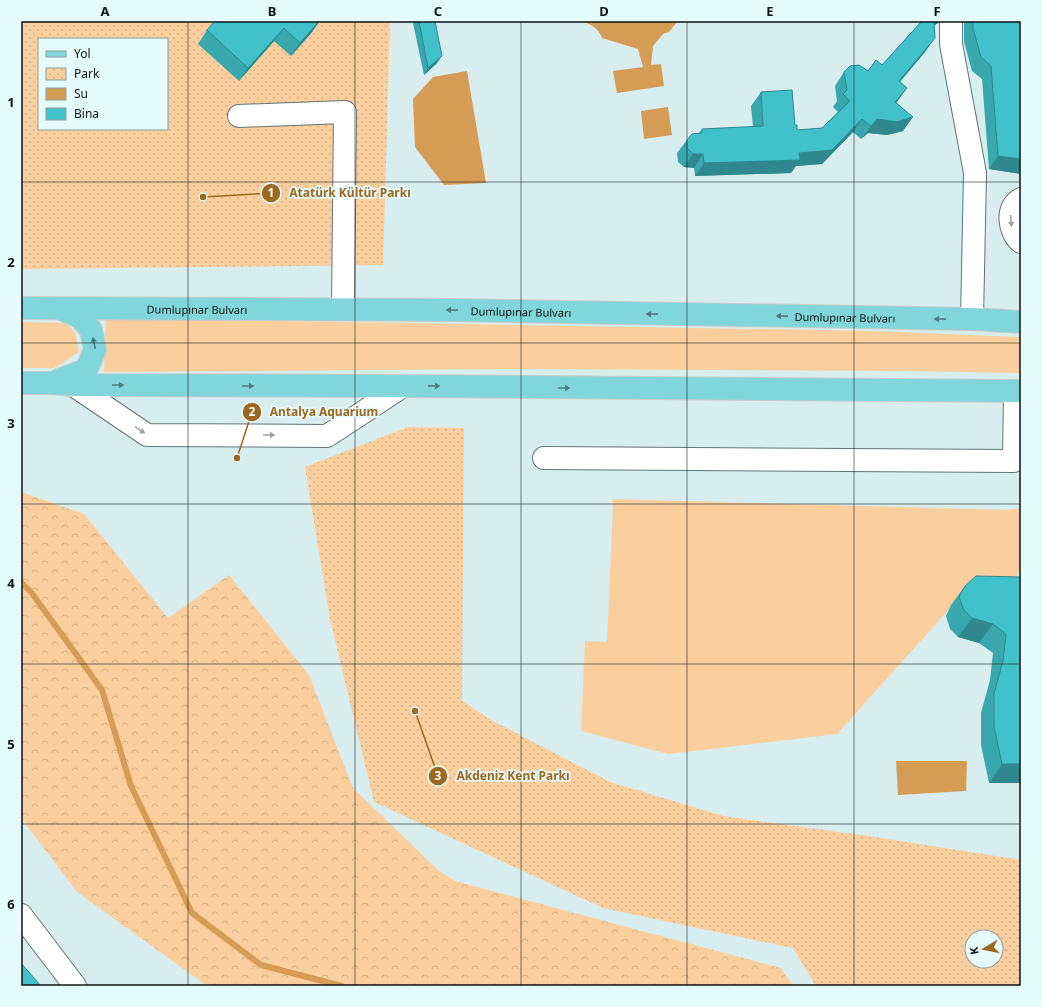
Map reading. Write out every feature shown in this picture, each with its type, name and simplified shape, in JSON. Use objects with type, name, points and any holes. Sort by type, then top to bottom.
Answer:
[{"type":"main road","name":"Dumlupınar Bulvarı","points":[[21,308],[343,309],[972,319],[1021,322]]},
{"type":"main road","points":[[51,383],[86,370],[95,350],[91,330],[80,317],[61,309]]},
{"type":"main road","points":[[21,383],[73,385],[1018,391]]},
{"type":"lane","points":[[951,21],[951,44],[976,173],[972,319]]},
{"type":"lane","points":[[239,116],[345,112],[343,309]]},
{"type":"lane","points":[[1021,199],[1015,203],[1011,212],[1012,231],[1021,242]]},
{"type":"lane","points":[[73,385],[147,435],[327,436],[403,386]]},
{"type":"lane","points":[[544,458],[1014,461],[1018,391]]},
{"type":"lane","points":[[21,915],[75,986]]},
{"type":"green space","points":[[21,21],[390,21],[383,265],[21,269]]},
{"type":"green space","points":[[106,318],[873,331],[1021,337],[1021,373],[517,369],[104,372]]},
{"type":"green space","points":[[21,322],[66,323],[75,332],[79,352],[54,368],[21,368]]},
{"type":"green space","points":[[408,427],[464,428],[462,701],[493,721],[610,782],[723,816],[868,836],[1021,860],[1021,986],[816,986],[793,948],[603,908],[374,802],[330,619],[305,467]]},
{"type":"green space","points":[[21,492],[84,514],[168,618],[229,575],[309,675],[353,788],[438,870],[455,881],[781,968],[793,986],[207,986],[77,892],[21,818]]},
{"type":"green space","points":[[612,499],[1005,510],[1021,508],[1021,568],[1007,596],[962,595],[837,734],[668,754],[581,731],[585,641],[607,642],[613,507]]},
{"type":"water","points":[[582,21],[677,21],[669,32],[663,34],[653,46],[651,65],[661,64],[664,86],[617,93],[613,71],[643,67],[638,49],[602,38],[594,27]]},
{"type":"water","points":[[467,71],[486,183],[444,185],[415,147],[413,99],[433,77]]},
{"type":"water","points":[[668,107],[672,135],[644,139],[641,111]]},
{"type":"water","points":[[896,761],[967,761],[966,791],[898,795]]},
{"type":"building","points":[[215,21],[319,21],[300,43],[284,28],[248,68],[207,30]]},
{"type":"building","points":[[419,21],[435,21],[442,56],[428,68]]},
{"type":"building","points":[[922,21],[934,21],[935,38],[899,81],[907,88],[895,102],[913,117],[897,122],[877,119],[871,126],[862,119],[832,150],[799,153],[800,160],[704,163],[703,154],[693,154],[687,148],[687,140],[692,134],[702,133],[702,129],[763,126],[761,92],[792,90],[795,125],[797,125],[797,130],[822,128],[850,101],[843,94],[847,90],[844,72],[850,66],[859,65],[868,71],[876,60],[882,65]]},
{"type":"building","points":[[973,21],[1021,21],[1021,159],[998,156],[991,66],[981,57],[973,28]]},
{"type":"building","points":[[976,576],[1021,577],[1021,764],[1002,764],[994,726],[994,694],[1003,661],[1006,634],[993,624],[972,618],[964,610],[959,597],[965,586]]},
{"type":"building","points":[[21,963],[41,986],[21,986]]},
{"type":"waterway","points":[[21,582],[31,592],[102,690],[131,786],[192,913],[261,965],[342,986]]},
{"type":"place","name":"Atatürk Kültür Parkı","points":[[203,197]]},
{"type":"place","name":"Antalya Aquarium","points":[[237,458]]},
{"type":"place","name":"Akdeniz Kent Parkı","points":[[415,711]]}]
